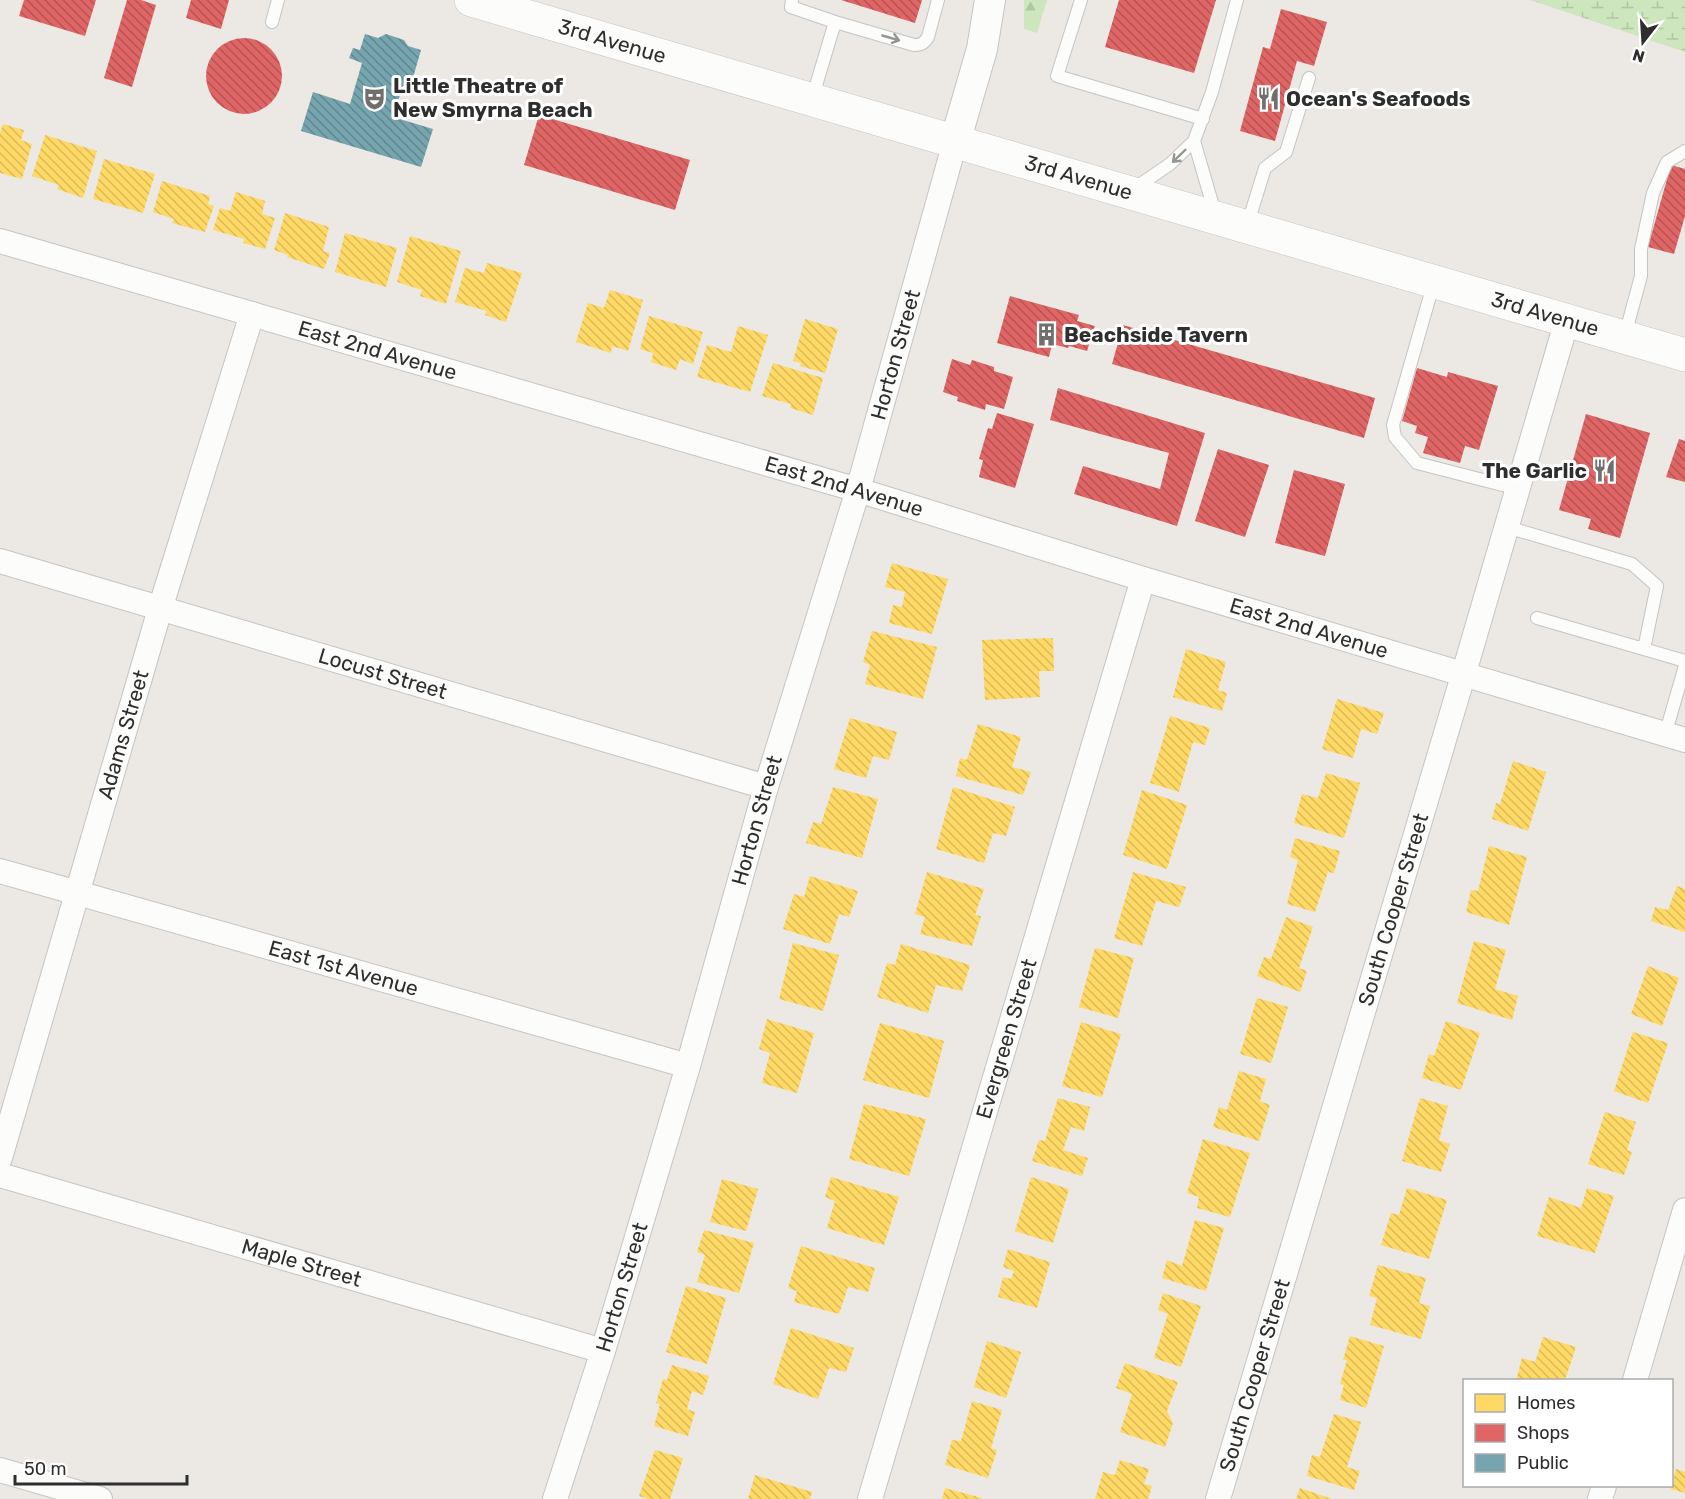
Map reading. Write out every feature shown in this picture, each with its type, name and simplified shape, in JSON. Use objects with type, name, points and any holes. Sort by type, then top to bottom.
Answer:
[{"type":"main road","name":"3rd Avenue","points":[[471,0],[1685,355]]},
{"type":"street","points":[[956,142],[982,49],[990,0]]},
{"type":"street","name":"Horton Street","points":[[555,1499],[603,1352],[688,1066],[766,787],[858,490],[956,142]]},
{"type":"street","name":"East 2nd Avenue","points":[[0,241],[858,490],[1463,676],[1675,737]]},
{"type":"street","name":"Adams Street","points":[[0,1158],[160,609],[252,314]]},
{"type":"street","name":"South Cooper Street","points":[[1218,1499],[1567,320]]},
{"type":"street","name":"Locust Street","points":[[0,561],[766,787]]},
{"type":"street","name":"Evergreen Street","points":[[870,1499],[1143,579]]},
{"type":"street","name":"East 1st Avenue","points":[[0,872],[688,1066]]},
{"type":"street","name":"Maple Street","points":[[0,1175],[603,1352]]},
{"type":"street","points":[[1635,1379],[1685,1210]]},
{"type":"street","points":[[0,1470],[100,1499]]},
{"type":"lane","points":[[272,21],[278,0]]},
{"type":"lane","points":[[792,0],[790,7],[914,45],[921,45],[928,37],[938,0]]},
{"type":"lane","points":[[1081,0],[1058,76],[1203,119]]},
{"type":"lane","points":[[1129,192],[1170,164],[1194,141],[1203,119],[1237,0]]},
{"type":"lane","points":[[812,100],[835,22]]},
{"type":"lane","points":[[1232,222],[1265,168],[1286,152],[1309,78]]},
{"type":"lane","points":[[1194,141],[1232,222]]},
{"type":"lane","points":[[1624,337],[1641,276],[1641,249],[1653,193],[1667,162],[1685,151]]},
{"type":"lane","points":[[1434,281],[1393,424],[1395,437],[1417,463],[1518,489]]},
{"type":"lane","points":[[1507,527],[1632,564],[1657,586],[1644,649]]},
{"type":"lane","points":[[1537,618],[1685,661]]},
{"type":"lane","points":[[1675,737],[1685,666]]},
{"type":"green space","points":[[1024,0],[1047,0],[1037,33],[1024,29]]},
{"type":"green space","points":[[1530,0],[1685,0],[1685,52]]},
{"type":"building: Homes","points":[[3,124],[24,130],[21,140],[32,144],[22,179],[0,173],[0,133]]},
{"type":"building: Homes","points":[[45,135],[97,151],[83,198],[57,189],[59,185],[32,176]]},
{"type":"building: Homes","points":[[104,159],[155,174],[143,213],[93,199]]},
{"type":"building: Homes","points":[[162,181],[210,196],[208,204],[214,206],[205,232],[172,223],[174,219],[153,212]]},
{"type":"building: Homes","points":[[236,192],[265,201],[262,214],[275,218],[265,249],[243,243],[244,239],[213,230],[220,208],[230,211]]},
{"type":"building: Homes","points":[[285,213],[329,227],[323,251],[330,253],[324,269],[287,257],[288,255],[274,250]]},
{"type":"building: Homes","points":[[345,233],[397,248],[386,287],[335,272]]},
{"type":"building: Homes","points":[[410,236],[461,251],[446,304],[420,296],[422,290],[397,282]]},
{"type":"building: Homes","points":[[487,263],[522,273],[506,322],[485,315],[487,311],[455,302],[465,268],[484,273]]},
{"type":"building: Homes","points":[[610,290],[643,300],[628,351],[612,346],[611,353],[576,342],[588,303],[604,308]]},
{"type":"building: Homes","points":[[649,316],[703,332],[693,364],[680,359],[676,370],[651,362],[653,353],[640,349]]},
{"type":"building: Homes","points":[[805,319],[838,329],[825,373],[800,366],[801,363],[793,361]]},
{"type":"building: Homes","points":[[738,326],[768,335],[750,392],[697,377],[707,345],[731,352]]},
{"type":"building: Homes","points":[[773,363],[823,378],[813,415],[790,408],[791,404],[762,396]]},
{"type":"building: Homes","points":[[892,563],[948,579],[932,634],[889,623],[893,605],[902,607],[905,592],[885,587]]},
{"type":"building: Homes","points":[[872,631],[937,647],[923,699],[865,684],[870,665],[863,662]]},
{"type":"building: Homes","points":[[1053,638],[1054,671],[1039,671],[1040,697],[985,700],[982,640]]},
{"type":"building: Homes","points":[[1186,649],[1226,662],[1218,690],[1227,693],[1222,711],[1173,697]]},
{"type":"building: Homes","points":[[1337,699],[1384,713],[1377,734],[1361,729],[1353,758],[1322,749]]},
{"type":"building: Homes","points":[[1170,716],[1210,728],[1205,745],[1193,742],[1179,792],[1150,783]]},
{"type":"building: Homes","points":[[850,718],[897,732],[889,760],[873,756],[866,778],[834,769]]},
{"type":"building: Homes","points":[[978,724],[1021,737],[1012,767],[1031,772],[1023,795],[956,776],[960,758],[967,760]]},
{"type":"building: Homes","points":[[1513,761],[1546,772],[1528,831],[1492,819],[1496,803],[1500,804]]},
{"type":"building: Homes","points":[[1326,773],[1360,783],[1344,838],[1294,823],[1302,794],[1318,798]]},
{"type":"building: Homes","points":[[833,787],[878,799],[862,858],[806,843],[813,822],[821,824]]},
{"type":"building: Homes","points":[[953,787],[1015,807],[1006,836],[993,833],[984,863],[936,849]]},
{"type":"building: Homes","points":[[1142,790],[1187,805],[1167,869],[1123,855]]},
{"type":"building: Homes","points":[[1295,838],[1340,851],[1334,873],[1328,872],[1315,912],[1287,904],[1298,860],[1290,857]]},
{"type":"building: Homes","points":[[1489,846],[1527,857],[1509,925],[1466,912],[1471,890],[1478,891]]},
{"type":"building: Homes","points":[[927,872],[984,889],[975,915],[981,916],[972,946],[920,934],[925,917],[915,914]]},
{"type":"building: Homes","points":[[1133,872],[1186,887],[1179,907],[1156,901],[1142,946],[1114,938]]},
{"type":"building: Homes","points":[[810,876],[858,891],[849,917],[839,914],[830,944],[783,929],[794,894],[804,897]]},
{"type":"building: Homes","points":[[1677,886],[1685,889],[1685,932],[1651,921],[1655,907],[1668,910]]},
{"type":"building: Homes","points":[[1286,917],[1313,927],[1299,968],[1307,971],[1300,992],[1257,976],[1264,957],[1271,959]]},
{"type":"building: Homes","points":[[1474,941],[1506,950],[1495,989],[1518,996],[1512,1020],[1457,1003]]},
{"type":"building: Homes","points":[[793,943],[839,955],[823,1011],[779,999]]},
{"type":"building: Homes","points":[[901,944],[970,965],[962,991],[936,985],[928,1013],[877,997],[887,963],[895,965]]},
{"type":"building: Homes","points":[[1095,948],[1134,958],[1118,1018],[1079,1007]]},
{"type":"building: Homes","points":[[1648,966],[1679,978],[1662,1026],[1631,1014]]},
{"type":"building: Homes","points":[[1257,998],[1288,1007],[1271,1063],[1240,1054]]},
{"type":"building: Homes","points":[[767,1019],[814,1033],[797,1093],[762,1083],[770,1053],[759,1049]]},
{"type":"building: Homes","points":[[1446,1021],[1480,1033],[1461,1090],[1422,1078],[1429,1054],[1434,1056]]},
{"type":"building: Homes","points":[[1081,1022],[1121,1034],[1102,1097],[1062,1086]]},
{"type":"building: Homes","points":[[880,1023],[944,1041],[929,1098],[863,1080]]},
{"type":"building: Homes","points":[[1633,1032],[1668,1043],[1648,1103],[1614,1091]]},
{"type":"building: Homes","points":[[1239,1071],[1266,1079],[1260,1101],[1270,1105],[1259,1141],[1213,1127],[1219,1107],[1227,1110]]},
{"type":"building: Homes","points":[[1058,1098],[1090,1107],[1084,1131],[1071,1127],[1063,1150],[1088,1158],[1082,1176],[1032,1161],[1039,1140],[1045,1141]]},
{"type":"building: Homes","points":[[1420,1098],[1448,1106],[1439,1140],[1450,1144],[1441,1172],[1402,1161]]},
{"type":"building: Homes","points":[[864,1104],[926,1119],[909,1176],[849,1159]]},
{"type":"building: Homes","points":[[1605,1112],[1636,1122],[1627,1150],[1632,1152],[1624,1175],[1588,1164]]},
{"type":"building: Homes","points":[[1203,1139],[1250,1153],[1230,1217],[1197,1208],[1199,1197],[1187,1193]]},
{"type":"building: Homes","points":[[831,1177],[899,1197],[884,1245],[827,1228],[835,1201],[825,1197]]},
{"type":"building: Homes","points":[[1031,1177],[1069,1189],[1053,1243],[1015,1231]]},
{"type":"building: Homes","points":[[722,1179],[758,1189],[746,1231],[710,1222]]},
{"type":"building: Homes","points":[[1407,1188],[1447,1200],[1429,1259],[1381,1245],[1391,1213],[1399,1215]]},
{"type":"building: Homes","points":[[1587,1188],[1614,1196],[1595,1253],[1537,1236],[1549,1197],[1581,1208]]},
{"type":"building: Homes","points":[[1195,1220],[1224,1228],[1206,1291],[1162,1278],[1167,1260],[1182,1266]]},
{"type":"building: Homes","points":[[704,1230],[754,1243],[739,1293],[697,1282],[705,1255],[697,1252]]},
{"type":"building: Homes","points":[[801,1246],[875,1268],[868,1292],[848,1287],[839,1314],[794,1302],[797,1291],[788,1288]]},
{"type":"building: Homes","points":[[1008,1249],[1050,1262],[1037,1308],[998,1297],[1003,1277],[1011,1279],[1014,1271],[1003,1267]]},
{"type":"building: Homes","points":[[1378,1265],[1426,1278],[1419,1303],[1430,1306],[1421,1339],[1370,1325],[1377,1298],[1369,1296]]},
{"type":"building: Homes","points":[[686,1286],[726,1298],[707,1364],[666,1352]]},
{"type":"building: Homes","points":[[1163,1293],[1201,1306],[1181,1367],[1154,1358],[1168,1314],[1158,1310]]},
{"type":"building: Homes","points":[[791,1328],[854,1348],[846,1372],[829,1368],[818,1399],[773,1384]]},
{"type":"building: Homes","points":[[1350,1336],[1384,1346],[1366,1408],[1340,1400],[1344,1385],[1340,1384],[1347,1360],[1343,1360]]},
{"type":"building: Homes","points":[[1543,1337],[1576,1347],[1565,1379],[1516,1379],[1522,1358],[1535,1362]]},
{"type":"building: Homes","points":[[987,1341],[1021,1352],[1006,1398],[974,1387]]},
{"type":"building: Homes","points":[[1125,1363],[1178,1382],[1167,1411],[1173,1423],[1165,1447],[1120,1432],[1132,1394],[1116,1388]]},
{"type":"building: Homes","points":[[672,1365],[709,1376],[703,1395],[692,1391],[687,1409],[695,1412],[688,1436],[654,1426],[660,1404],[656,1403],[663,1379],[667,1380]]},
{"type":"building: Homes","points":[[972,1401],[1002,1410],[991,1448],[997,1450],[988,1478],[945,1465],[952,1440],[961,1441]]},
{"type":"building: Homes","points":[[1334,1414],[1361,1422],[1347,1467],[1360,1471],[1354,1490],[1307,1476],[1312,1455],[1320,1457]]},
{"type":"building: Homes","points":[[655,1450],[683,1458],[670,1499],[648,1499],[639,1496]]},
{"type":"building: Homes","points":[[1120,1460],[1149,1469],[1144,1484],[1152,1486],[1148,1499],[1095,1499],[1103,1472],[1115,1475]]},
{"type":"building: Homes","points":[[1676,1469],[1685,1472],[1685,1493],[1671,1489]]},
{"type":"building: Homes","points":[[755,1475],[812,1492],[810,1499],[748,1499]]},
{"type":"building: Homes","points":[[945,1488],[982,1498],[982,1499],[942,1499]]},
{"type":"building: Homes","points":[[1300,1488],[1332,1499],[1296,1499]]},
{"type":"building: Shops","points":[[24,0],[96,0],[85,36],[19,16]]},
{"type":"building: Shops","points":[[127,0],[141,0],[156,5],[132,87],[104,78]]},
{"type":"building: Shops","points":[[191,0],[229,0],[221,29],[186,18]]},
{"type":"building: Shops","points":[[841,0],[922,0],[915,23]]},
{"type":"building: Shops","points":[[1119,0],[1216,0],[1194,73],[1105,47]]},
{"type":"building: Shops","name":"Ocean's Seafoods","points":[[1281,9],[1327,22],[1314,66],[1297,61],[1275,141],[1240,131],[1263,47],[1270,49]]},
{"type":"building: Shops","points":[[237,38],[251,38],[265,44],[276,55],[282,69],[279,91],[271,103],[251,114],[237,114],[223,108],[212,97],[206,83],[206,69],[212,55],[223,44]]},
{"type":"building: Shops","points":[[539,115],[690,160],[675,210],[524,165]]},
{"type":"building: Shops","points":[[1671,165],[1685,169],[1685,216],[1674,254],[1648,247]]},
{"type":"building: Shops","name":"Beachside Tavern","points":[[1010,296],[1079,315],[1077,321],[1095,326],[1087,351],[1052,344],[1049,357],[997,343]]},
{"type":"building: Shops","points":[[1123,325],[1375,398],[1364,438],[1112,364]]},
{"type":"building: Shops","points":[[952,359],[970,365],[972,360],[994,367],[994,371],[1013,377],[1004,409],[986,404],[985,410],[957,401],[958,397],[943,392]]},
{"type":"building: Shops","points":[[1417,368],[1447,377],[1448,372],[1498,386],[1479,450],[1465,446],[1460,463],[1423,453],[1428,437],[1415,433],[1417,426],[1402,421]]},
{"type":"building: Shops","points":[[1058,388],[1205,433],[1177,526],[1074,494],[1083,466],[1160,489],[1169,453],[1050,420]]},
{"type":"building: Shops","points":[[997,413],[1034,424],[1015,488],[979,477],[983,460],[979,459],[988,428],[992,429]]},
{"type":"building: Shops","name":"The Garlic","points":[[1586,414],[1650,433],[1620,538],[1588,529],[1591,519],[1559,510]]},
{"type":"building: Shops","points":[[1679,439],[1685,441],[1685,482],[1666,477]]},
{"type":"building: Shops","points":[[1218,449],[1269,465],[1245,537],[1195,521]]},
{"type":"building: Shops","points":[[1294,470],[1345,484],[1325,556],[1275,543]]},
{"type":"building: Public","name":"Little Theatre of New Smyrna Beach","points":[[365,34],[378,38],[386,34],[404,40],[408,46],[421,50],[410,88],[403,86],[393,117],[433,129],[421,167],[301,131],[313,92],[350,104],[362,63],[349,58],[353,48],[360,50]]},
{"type":"place","name":"Little Theatre of New Smyrna Beach","points":[[375,98]]},
{"type":"place","name":"Ocean's Seafoods","points":[[1268,99]]},
{"type":"place","name":"Beachside Tavern","points":[[1046,335]]},
{"type":"place","name":"The Garlic","points":[[1605,471]]}]
